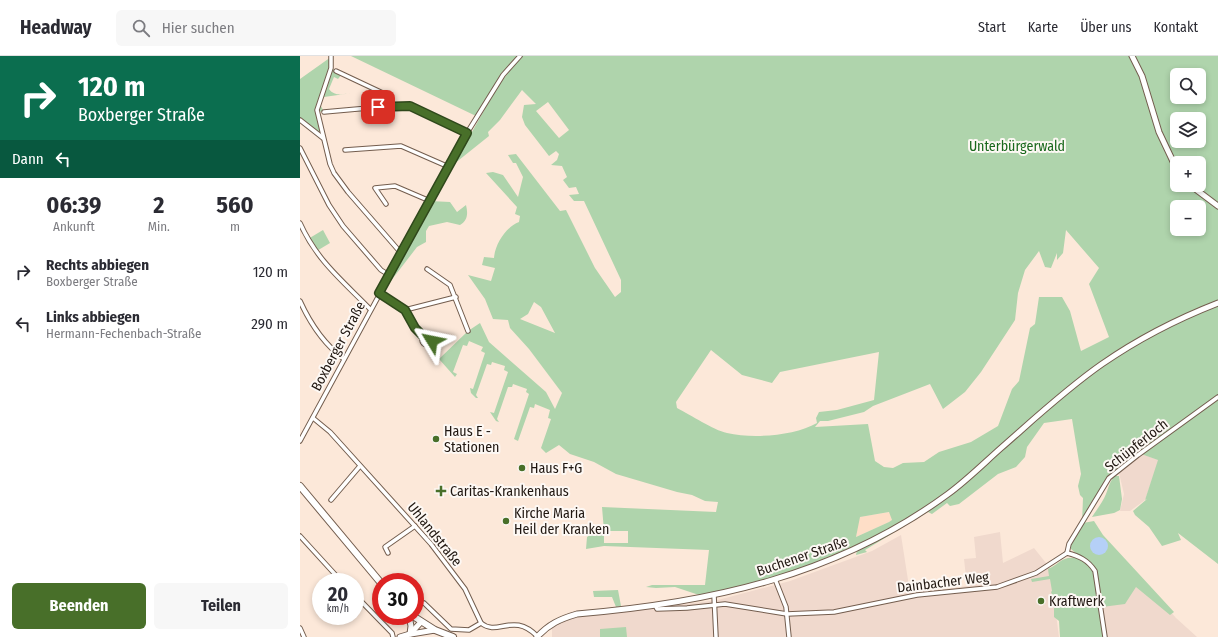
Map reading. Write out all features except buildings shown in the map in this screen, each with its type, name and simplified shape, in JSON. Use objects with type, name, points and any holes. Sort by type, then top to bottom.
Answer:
[{"type":"main road","points":[[1132,56],[1142,76],[1159,132],[1170,156]]},
{"type":"main road","points":[[1199,192],[1218,206]]},
{"type":"main road","name":"Buchener Straße","points":[[537,637],[549,625],[561,618],[577,614],[655,605],[714,595],[814,567],[849,553],[887,534],[945,497],[1101,364],[1140,339],[1183,317],[1218,303]]},
{"type":"main road","points":[[300,486],[373,573]]},
{"type":"main road","points":[[424,624],[453,637]]},
{"type":"main road","points":[[410,625],[410,634]]},
{"type":"main road","points":[[410,634],[418,625]]},
{"type":"main road","points":[[400,637],[435,630]]},
{"type":"street","points":[[331,56],[331,68],[317,110],[334,173],[348,192],[401,253]]},
{"type":"street","name":"Boxberger Straße","points":[[300,441],[370,309],[467,133],[503,75],[520,56]]},
{"type":"street","points":[[336,71],[387,95],[391,106]]},
{"type":"street","points":[[324,112],[391,106],[410,106],[467,133]]},
{"type":"street","points":[[300,120],[324,138]]},
{"type":"street","points":[[345,150],[401,146],[449,168]]},
{"type":"street","points":[[300,148],[328,205],[343,226],[381,270],[389,275]]},
{"type":"street","points":[[386,204],[375,188],[395,186],[430,201]]},
{"type":"street","points":[[300,223],[311,246],[325,265],[370,309]]},
{"type":"street","points":[[427,270],[450,284],[468,331]]},
{"type":"street","points":[[379,293],[405,310],[415,328],[423,336]]},
{"type":"street","points":[[405,310],[456,297]]},
{"type":"street","points":[[300,301],[323,339],[334,352],[344,359]]},
{"type":"street","name":"Schüpferloch","points":[[1067,553],[1069,544],[1109,478],[1117,470],[1218,397]]},
{"type":"street","name":"Uhlandstraße","points":[[313,418],[330,432],[415,526],[465,589],[481,623]]},
{"type":"street","points":[[331,500],[360,466]]},
{"type":"street","points":[[388,553],[384,547],[415,526]]},
{"type":"street","points":[[300,536],[334,573]]},
{"type":"street","points":[[1067,553],[1078,555],[1090,563],[1095,571],[1106,636]]},
{"type":"street","name":"Dainbacher Weg","points":[[716,604],[788,614],[834,612],[917,595],[997,587],[1036,573],[1067,553]]},
{"type":"street","points":[[775,579],[788,614],[788,637]]},
{"type":"street","points":[[714,595],[716,604],[716,637]]},
{"type":"street","points":[[424,603],[451,629],[469,630],[481,623]]},
{"type":"street","points":[[364,604],[392,633],[393,637]]},
{"type":"street","name":"Buchener Straße","points":[[655,605],[657,609],[687,608],[716,604]]},
{"type":"street","name":"Buchener Straße","points":[[481,623],[486,627],[493,628],[520,624],[528,627],[537,637]]},
{"type":"street","points":[[300,628],[304,637]]},
{"type":"shaded area","points":[[1141,454],[1159,460],[1145,500],[1130,511],[1120,511],[1124,494],[1119,473]]},
{"type":"shaded area","points":[[890,512],[892,520],[856,537],[859,517]]},
{"type":"shaded area","points":[[1000,532],[1003,563],[1034,548],[1050,568],[1059,637],[552,637],[552,628],[572,618],[718,600],[790,581],[872,551],[901,535],[910,593],[967,586],[964,559],[976,558],[974,537]]},
{"type":"shaded area","points":[[1142,580],[1176,618],[1197,637],[1101,637],[1096,600]]},
{"type":"green space","name":"Unterbürgerwald","points":[[351,56],[1218,56],[1218,564],[1178,533],[1181,540],[1162,546],[1149,527],[1135,515],[1133,511],[1147,499],[1145,500],[1158,460],[1141,454],[1170,431],[1128,460],[1109,478],[1083,523],[1094,521],[1103,535],[1174,612],[1170,615],[1136,587],[1125,604],[1102,607],[1105,637],[1060,637],[1059,621],[1054,617],[1054,602],[1051,602],[1051,598],[1053,597],[1050,579],[1032,582],[1031,579],[1049,576],[1048,569],[1067,558],[1075,558],[1078,555],[1071,549],[1071,544],[1082,523],[1083,498],[1080,495],[1078,486],[1081,474],[1072,419],[1044,423],[1027,447],[1025,457],[1016,467],[998,474],[959,504],[950,506],[947,503],[932,514],[928,512],[865,550],[867,552],[856,555],[857,550],[814,567],[714,595],[714,592],[699,595],[675,587],[646,587],[652,585],[705,585],[709,550],[604,546],[586,549],[587,537],[593,533],[604,534],[604,543],[628,543],[628,531],[604,531],[602,507],[716,512],[718,502],[705,501],[692,495],[616,474],[594,462],[570,454],[559,445],[546,453],[541,448],[551,419],[548,418],[550,410],[535,404],[534,408],[530,407],[518,441],[514,439],[529,394],[526,392],[527,389],[513,384],[512,387],[508,387],[497,419],[499,422],[496,421],[490,412],[494,413],[508,372],[504,370],[505,366],[492,362],[491,365],[487,364],[476,395],[478,398],[476,398],[471,393],[470,388],[473,389],[485,353],[481,351],[483,347],[469,341],[467,346],[463,345],[453,372],[457,374],[455,377],[439,359],[468,331],[480,323],[489,342],[546,392],[555,409],[562,393],[529,349],[510,328],[508,320],[493,319],[485,299],[468,275],[491,281],[495,268],[482,265],[484,257],[494,258],[496,247],[502,237],[514,224],[519,222],[520,216],[515,214],[517,207],[486,173],[493,172],[503,175],[518,197],[523,177],[516,163],[513,163],[508,155],[516,154],[560,211],[566,210],[595,268],[615,297],[621,292],[621,280],[584,201],[574,201],[569,195],[579,194],[576,187],[569,188],[563,180],[567,177],[562,166],[551,165],[557,160],[559,154],[556,151],[549,156],[525,125],[522,117],[524,105],[536,104],[522,90],[500,120],[488,132],[489,136],[454,164],[496,89],[519,58],[503,75],[476,116]],"holes":[[[548,102],[569,130],[559,138],[536,111]],[[1066,230],[1099,268],[1089,284],[1109,337],[1081,351],[1070,311],[1062,297],[1039,297],[1035,324],[1030,328],[1019,381],[1012,389],[998,426],[971,442],[939,452],[924,462],[903,463],[893,468],[884,467],[875,461],[868,424],[815,427],[820,421],[828,421],[864,412],[873,406],[930,384],[943,409],[965,392],[981,372],[1015,320],[1018,293],[1025,270],[1039,251],[1045,267],[1051,268],[1057,253],[1057,260],[1063,253]],[[534,302],[541,307],[555,333],[520,319],[528,314]],[[711,350],[742,375],[772,383],[780,372],[879,352],[874,400],[837,410],[819,412],[816,418],[817,423],[797,431],[761,436],[737,435],[715,429],[677,408],[676,402]],[[889,512],[892,520],[856,537],[860,517]]]},
{"type":"green space","points":[[331,57],[331,68],[342,74],[338,79],[334,77],[329,89],[331,92],[337,94],[352,93],[324,97],[320,104],[324,112],[317,111],[324,138],[300,120],[300,79]]},
{"type":"green space","points":[[430,201],[450,202],[457,212],[466,205],[466,219],[460,225],[447,222],[429,226],[426,231],[426,242],[417,247],[387,286],[429,212],[428,205]]},
{"type":"green space","points":[[323,230],[330,243],[315,252],[308,239]]},
{"type":"green space","points":[[1115,476],[1119,476],[1122,499],[1120,510],[1114,513],[1092,517],[1103,500],[1110,482]]},
{"type":"green space","points":[[618,590],[621,606],[616,607],[612,597],[594,597],[593,591]]},
{"type":"green space","points":[[626,627],[627,637],[600,637],[600,629]]},
{"type":"water","points":[[1099,537],[1105,540],[1108,546],[1105,552],[1099,555],[1093,552],[1090,546],[1093,540]]},
{"type":"place","name":"Haus E - Stationen","points":[[436,439]]},
{"type":"place","name":"Haus F+G","points":[[522,468]]},
{"type":"place","name":"Caritas-Krankenhaus","points":[[441,491]]},
{"type":"place","name":"Kirche Maria Heil der Kranken","points":[[506,521]]},
{"type":"place","name":"Kraftwerk","points":[[1041,601]]},
{"type":"route","points":[[378,107],[410,106],[467,133],[379,293],[405,310],[419,333],[423,336],[429,336],[432,338],[432,341]]}]
